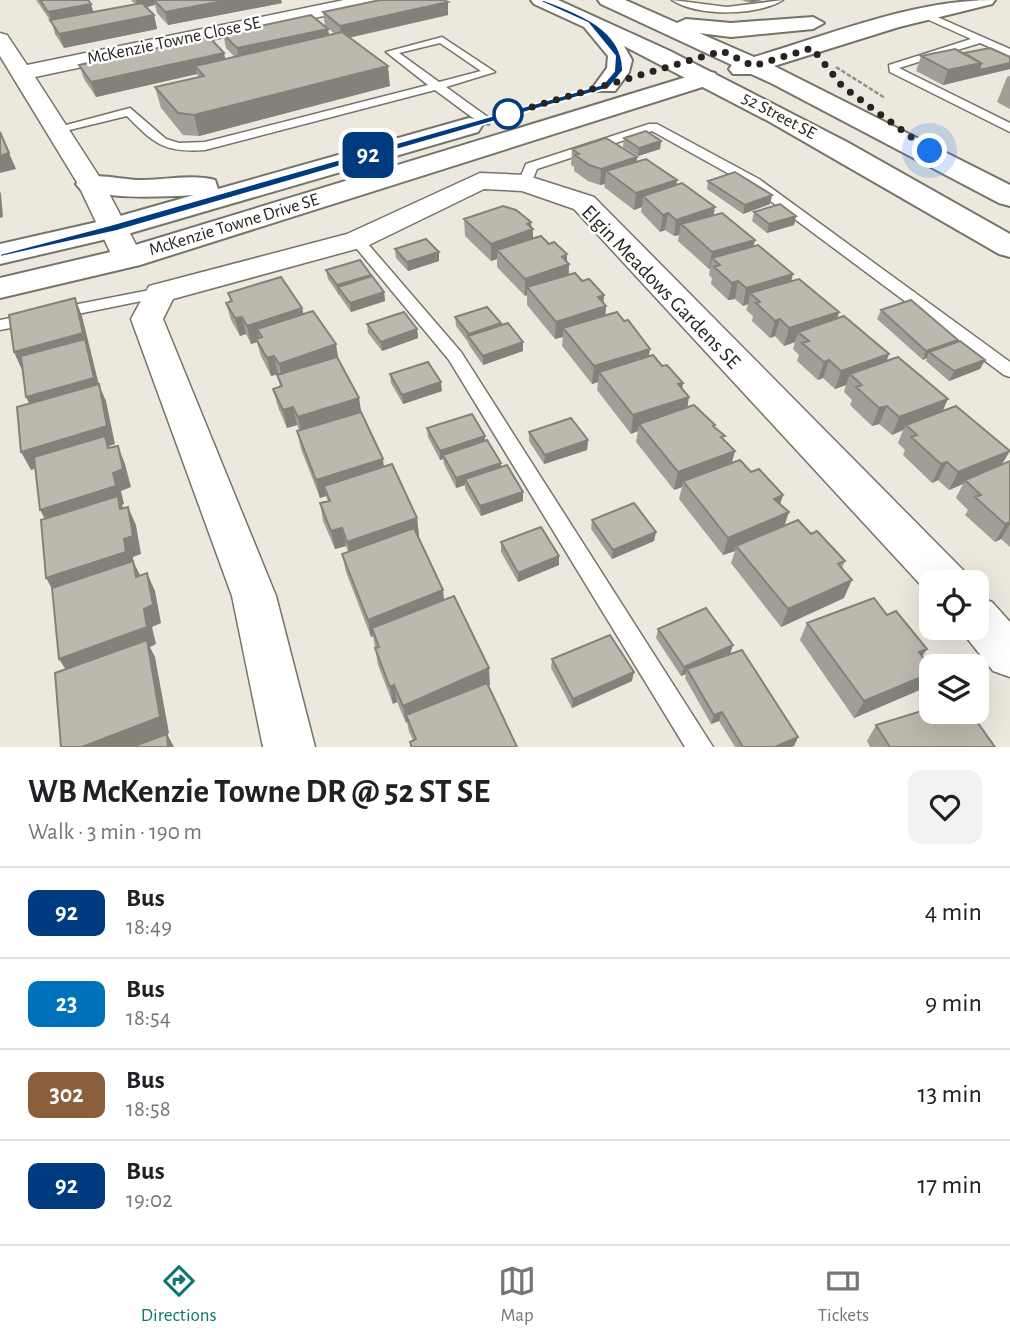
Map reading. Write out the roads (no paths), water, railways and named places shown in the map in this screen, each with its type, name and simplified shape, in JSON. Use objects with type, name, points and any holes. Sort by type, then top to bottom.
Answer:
[{"type":"main road","name":"52 Street SE","points":[[541,0],[679,63],[842,149],[1010,247]]},
{"type":"main road","name":"52 Street SE","points":[[608,0],[753,66],[1010,197]]},
{"type":"main road","points":[[812,36],[906,0]]},
{"type":"main road","points":[[655,20],[731,30],[812,36],[985,0]]},
{"type":"main road","points":[[591,21],[619,55],[621,62],[619,71],[606,86]]},
{"type":"main road","points":[[812,36],[831,74],[945,164]]},
{"type":"main road","name":"McKenzie Towne Drive SE","points":[[0,254],[113,228],[722,51],[812,36]]},
{"type":"main road","name":"McKenzie Towne Drive SE","points":[[0,288],[128,258],[706,78],[753,66],[812,36]]},
{"type":"main road","points":[[91,184],[141,189],[185,188],[297,175]]},
{"type":"street","name":"McKenzie Towne Close SE","points":[[21,73],[320,5],[371,0]]},
{"type":"street","points":[[0,39],[91,184],[128,258]]},
{"type":"street","name":"Elgin Meadows Gardens SE","points":[[160,293],[357,240],[480,181],[524,183],[584,203],[935,570]]},
{"type":"street","points":[[160,293],[147,319],[254,596],[289,747]]},
{"type":"street","points":[[989,631],[1010,656]]},
{"type":"lane","points":[[677,0],[706,11],[735,10],[778,0]]},
{"type":"lane","points":[[923,14],[1010,53]]},
{"type":"lane","points":[[57,130],[130,112],[162,145],[185,148],[205,146],[439,86],[491,72],[442,40],[391,52],[430,79],[439,86],[485,121]]},
{"type":"lane","points":[[980,40],[893,67],[894,70],[1010,128]]},
{"type":"lane","points":[[524,183],[531,167],[653,127],[754,182],[1010,371]]},
{"type":"lane","points":[[357,240],[455,356],[700,747]]},
{"type":"lane","points":[[0,325],[160,293]]}]
